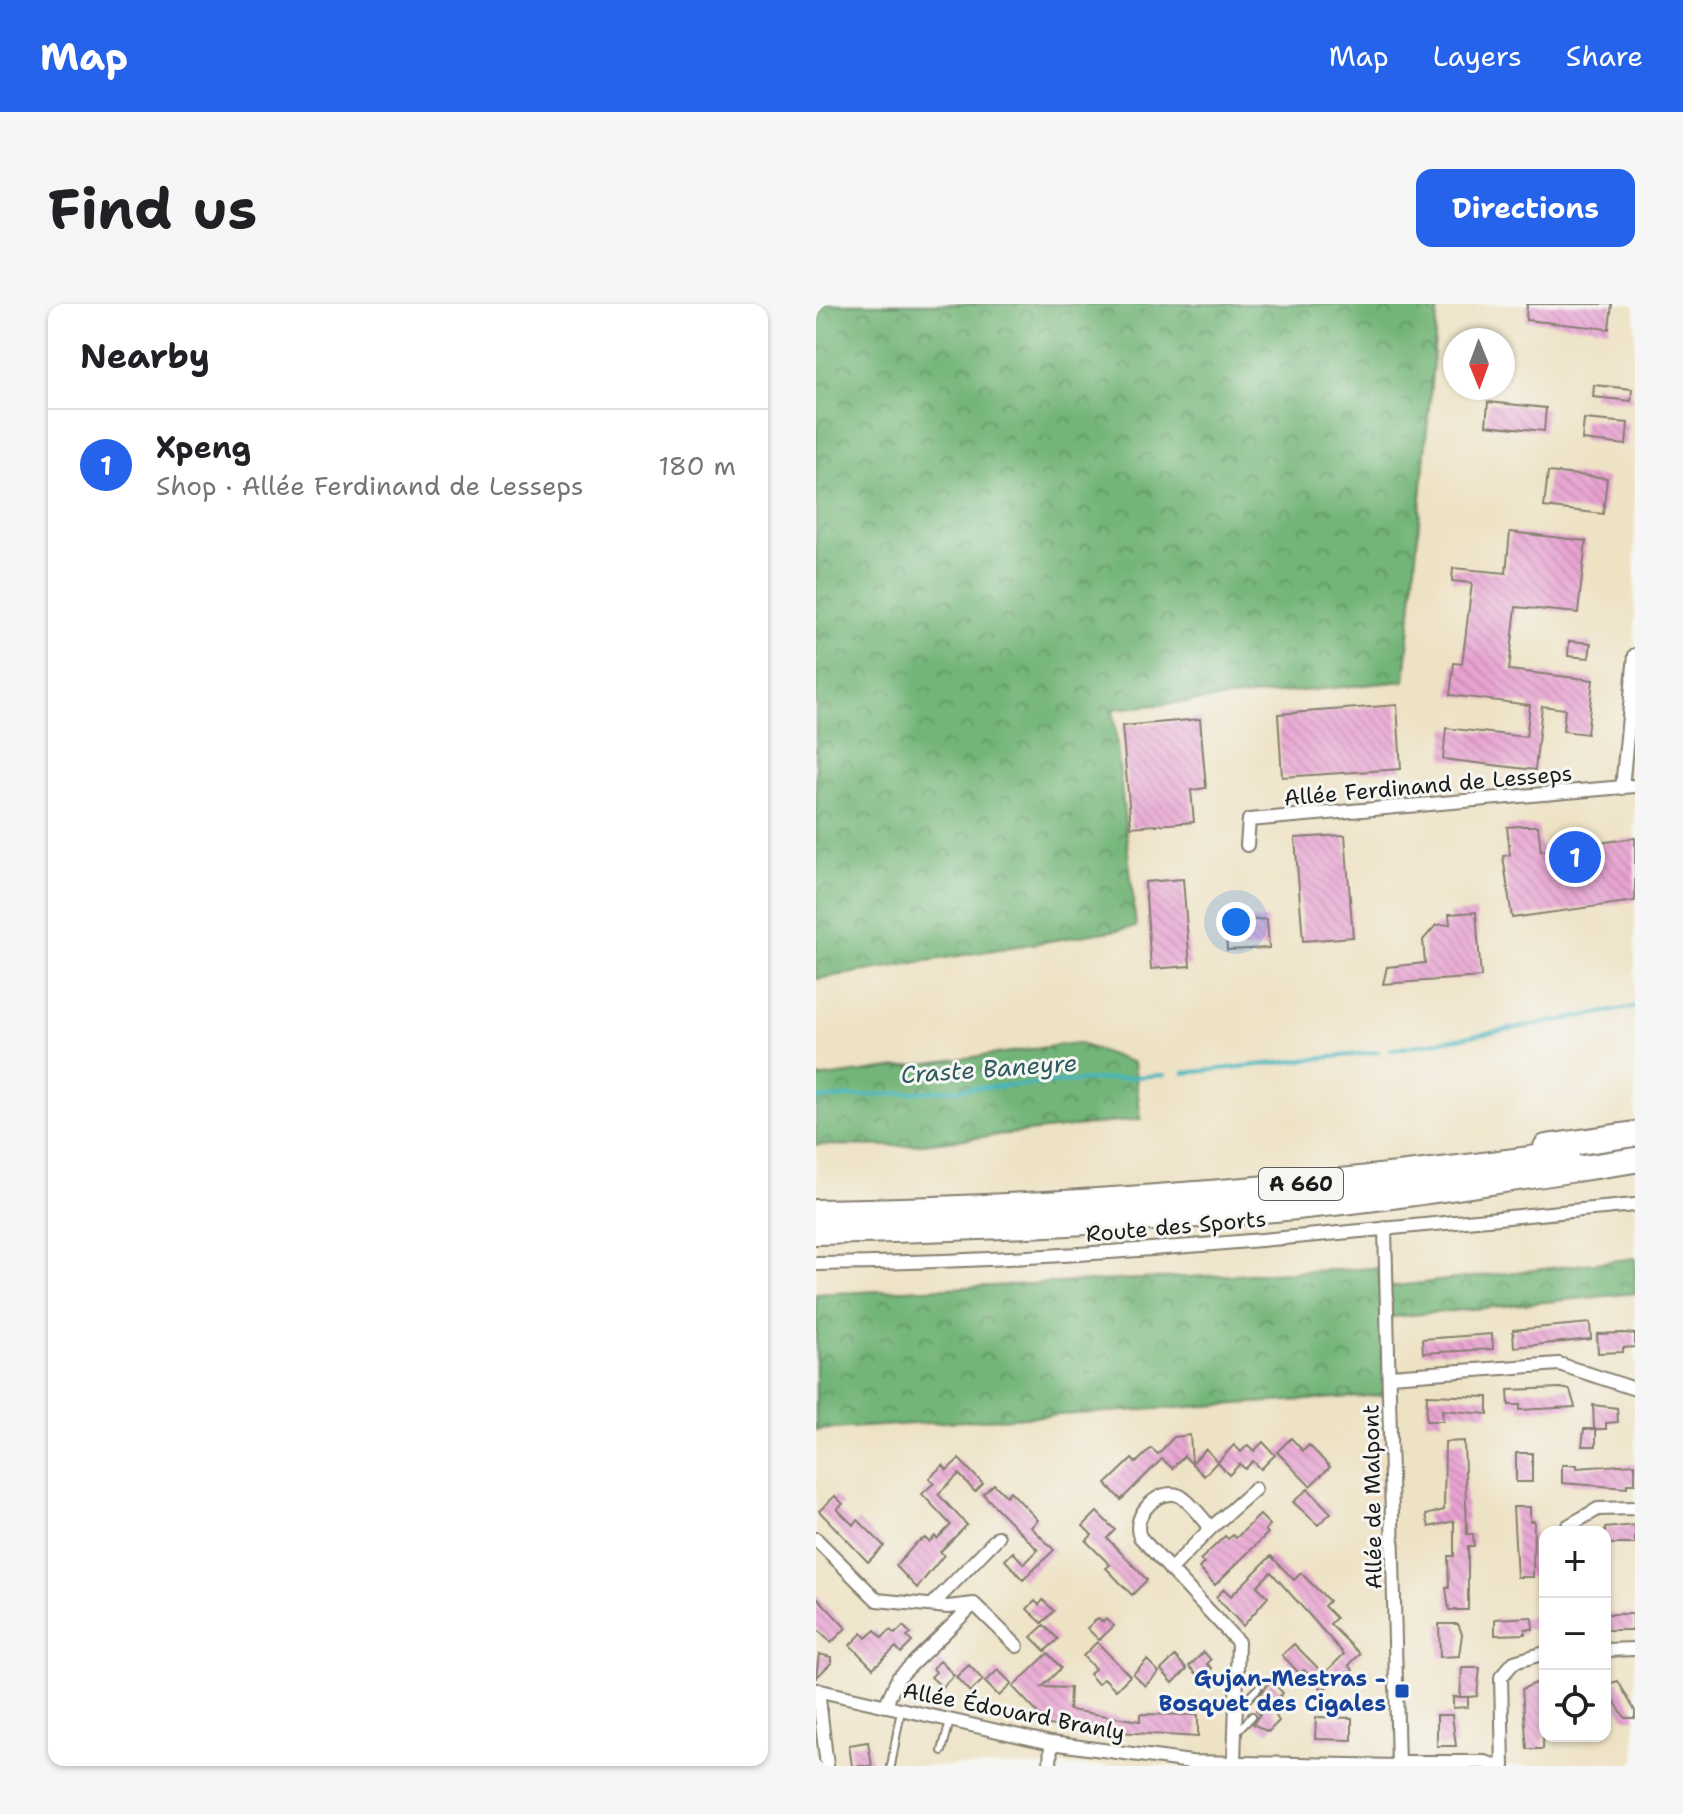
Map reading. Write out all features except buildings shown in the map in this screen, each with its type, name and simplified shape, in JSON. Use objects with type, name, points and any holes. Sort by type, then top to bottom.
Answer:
[{"type":"highway","points":[[1257,1189],[1635,1134]]},
{"type":"highway","name":"A 660","points":[[816,1212],[965,1210],[1257,1189],[1486,1165],[1635,1144]]},
{"type":"highway","name":"A 660","points":[[816,1232],[970,1229],[1226,1213],[1395,1196],[1635,1160]]},
{"type":"highway","points":[[1395,1196],[1635,1174]]},
{"type":"street","points":[[1628,787],[1635,655]]},
{"type":"street","name":"Allée Ferdinand de Lesseps","points":[[1247,845],[1249,820],[1628,787]]},
{"type":"street","name":"Route des Sports","points":[[816,1264],[1030,1258],[1635,1205]]},
{"type":"street","name":"Allée de Malpont","points":[[1385,1228],[1398,1766]]},
{"type":"street","points":[[1390,1376],[1559,1364],[1635,1389]]},
{"type":"street","points":[[1170,1570],[1255,1489]]},
{"type":"street","points":[[1211,1528],[1181,1496],[1171,1494],[1161,1496],[1137,1518],[1140,1537],[1238,1642],[1234,1764]]},
{"type":"street","points":[[1568,1526],[1598,1509],[1635,1508]]},
{"type":"street","points":[[932,1605],[998,1537]]},
{"type":"street","points":[[816,1539],[877,1600],[932,1605],[974,1604],[1017,1646]]},
{"type":"street","points":[[885,1706],[898,1678],[974,1604]]},
{"type":"street","points":[[1611,1650],[1635,1649]]},
{"type":"street","points":[[1500,1766],[1501,1677],[1514,1662],[1539,1655]]},
{"type":"street","points":[[817,1690],[827,1766]]},
{"type":"street","name":"Allée Édouard Branly","points":[[817,1690],[1142,1761],[1398,1766],[1418,1762],[1485,1762],[1500,1766]]},
{"type":"street","points":[[1050,1766],[1051,1743]]},
{"type":"lane","points":[[1235,1710],[1258,1688]]},
{"type":"lane","points":[[891,1766],[901,1710]]},
{"type":"lane","points":[[1234,1735],[1252,1716]]},
{"type":"lane","points":[[942,1751],[950,1721]]},
{"type":"green space","points":[[816,304],[1438,304],[1405,681],[1113,709],[1136,927],[816,979]]},
{"type":"green space","points":[[1077,1043],[1134,1063],[1141,1119],[903,1146],[816,1145],[816,1078]]},
{"type":"green space","points":[[1635,1258],[1635,1293],[1382,1318],[1385,1395],[816,1430],[816,1294],[1378,1268],[1380,1288]]},
{"type":"waterway","name":"Craste Baneyre","points":[[1391,1050],[1635,1007]]},
{"type":"waterway","name":"Craste Baneyre","points":[[1184,1073],[1378,1052]]},
{"type":"waterway","name":"Craste Baneyre","points":[[816,1099],[1165,1075]]},
{"type":"place","name":"Xpeng","points":[[1575,857]]},
{"type":"place","name":"Gujan-Mestras - Bosquet des Cigales","points":[[1402,1691]]}]
